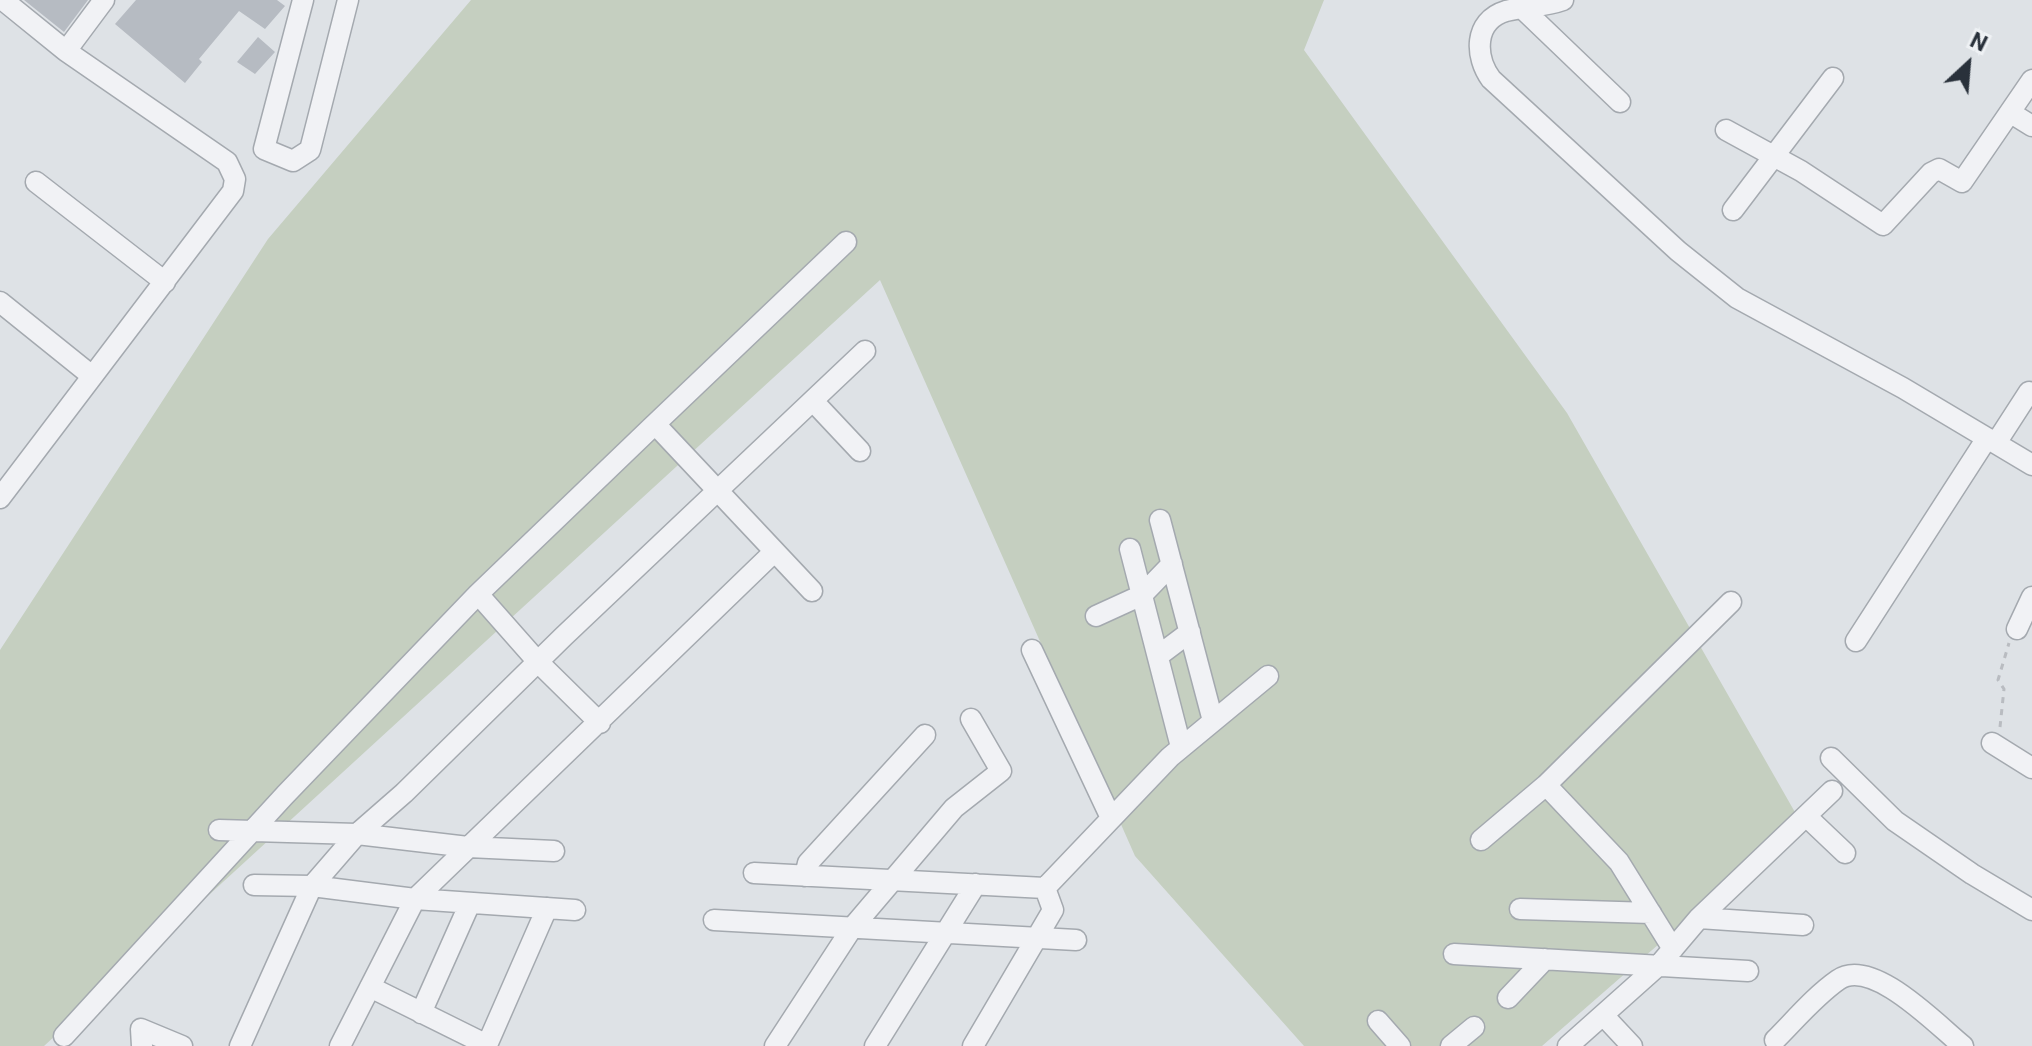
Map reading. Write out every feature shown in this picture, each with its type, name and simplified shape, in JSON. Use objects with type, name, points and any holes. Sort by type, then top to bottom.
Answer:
[{"type":"street","points":[[0,498],[233,191],[232,168],[66,51],[3,0]]},
{"type":"street","points":[[66,51],[104,0]]},
{"type":"street","points":[[303,0],[264,149],[293,161],[310,150],[348,0]]},
{"type":"street","points":[[1563,0],[1509,7],[1484,27],[1478,43],[1480,65],[1678,251],[1737,298],[2032,465]]},
{"type":"street","points":[[1509,7],[1620,102]]},
{"type":"street","points":[[1733,210],[1833,78]]},
{"type":"street","points":[[1726,130],[1883,225],[1931,173],[1939,169],[1962,182],[2032,80]]},
{"type":"street","points":[[2011,113],[2032,126]]},
{"type":"street","points":[[36,182],[165,282]]},
{"type":"street","points":[[64,1036],[252,831],[478,594],[846,242]]},
{"type":"street","points":[[0,302],[92,376]]},
{"type":"street","points":[[240,1046],[312,886],[357,834],[404,793],[865,351]]},
{"type":"street","points":[[1856,641],[1991,441],[2029,392]]},
{"type":"street","points":[[813,401],[860,451]]},
{"type":"street","points":[[655,424],[812,591]]},
{"type":"street","points":[[1160,520],[1213,721]]},
{"type":"street","points":[[1130,549],[1181,747]]},
{"type":"street","points":[[340,1046],[415,899],[774,552]]},
{"type":"street","points":[[1096,616],[1142,595],[1172,564]]},
{"type":"street","points":[[478,594],[538,662],[600,723]]},
{"type":"street","points":[[2017,629],[2032,597]]},
{"type":"street","points":[[1481,840],[1546,785],[1731,602]]},
{"type":"street","points":[[1158,656],[1190,632]]},
{"type":"street","points":[[1032,650],[1111,818]]},
{"type":"street","points":[[1045,888],[1181,747],[1268,676]]},
{"type":"street","points":[[775,1046],[852,928],[896,880],[954,808],[1001,771],[971,719]]},
{"type":"street","points":[[805,876],[808,863],[925,735]]},
{"type":"street","points":[[1992,743],[2032,768]]},
{"type":"street","points":[[1831,758],[1895,821],[1972,874],[2032,910]]},
{"type":"street","points":[[1546,785],[1619,862],[1651,913],[1667,957]]},
{"type":"street","points":[[1568,1046],[1667,957],[1699,918],[1832,791]]},
{"type":"street","points":[[1806,816],[1845,853]]},
{"type":"street","points":[[219,830],[357,834],[468,847],[554,851]]},
{"type":"street","points":[[754,873],[1045,888]]},
{"type":"street","points":[[875,1046],[976,884]]},
{"type":"street","points":[[254,885],[312,886],[415,899],[575,910]]},
{"type":"street","points":[[973,1046],[1040,938],[1053,910],[1045,888]]},
{"type":"street","points":[[421,1013],[470,903]]},
{"type":"street","points":[[370,987],[487,1045],[547,908]]},
{"type":"street","points":[[1520,909],[1651,913]]},
{"type":"street","points":[[1699,918],[1803,925]]},
{"type":"street","points":[[714,920],[1076,940]]},
{"type":"street","points":[[1454,954],[1545,959],[1667,957],[1748,971]]},
{"type":"street","points":[[1508,998],[1545,959]]},
{"type":"street","points":[[1775,1040],[1841,977],[1856,976],[1888,984],[1963,1046]]},
{"type":"street","points":[[1603,1015],[1632,1046]]},
{"type":"street","points":[[1378,1021],[1400,1046]]},
{"type":"street","points":[[1451,1046],[1474,1027]]},
{"type":"street","points":[[142,1046],[141,1029],[182,1046]]},
{"type":"path","points":[[1992,743],[2000,729],[2004,706],[2004,689],[1998,680],[2000,665],[2017,629]]},
{"type":"green space","points":[[471,0],[1324,0],[1304,50],[1567,413],[1800,821],[1542,1046],[1304,1046],[1135,856],[880,280],[44,1046],[0,1046],[0,650],[268,239]]},
{"type":"building","points":[[24,0],[88,0],[64,32]]},
{"type":"building","points":[[136,0],[277,0],[285,6],[265,29],[239,11],[199,59],[202,62],[185,83],[115,24]]},
{"type":"building","points":[[258,37],[275,52],[255,74],[237,62]]}]
